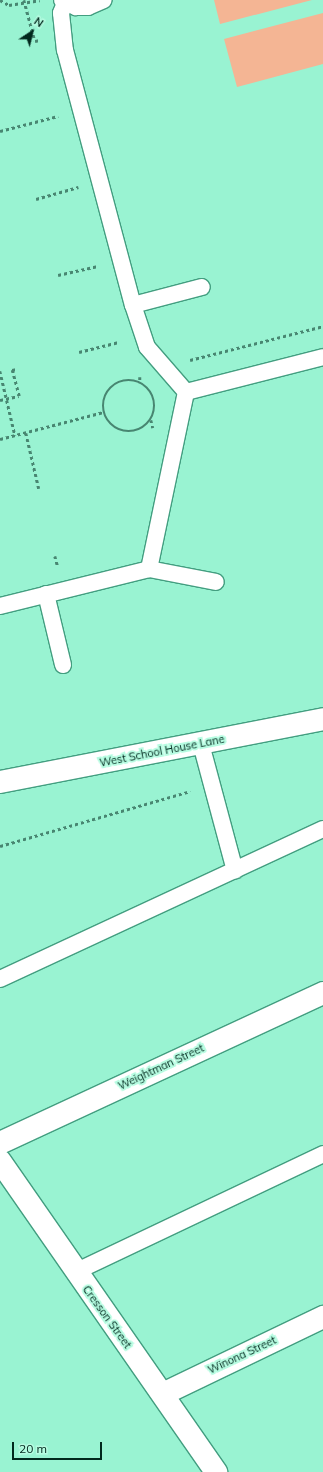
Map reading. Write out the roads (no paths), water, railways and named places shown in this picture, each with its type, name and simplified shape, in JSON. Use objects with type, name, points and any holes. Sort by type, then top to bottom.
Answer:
[{"type":"street","name":"West School House Lane","points":[[0,782],[323,719]]},
{"type":"street","name":"Weightman Street","points":[[0,1143],[323,993]]},
{"type":"street","name":"Cresson Street","points":[[0,1161],[75,1272],[163,1394],[216,1472]]},
{"type":"street","name":"Winona Street","points":[[163,1394],[323,1317]]},
{"type":"lane","points":[[104,0],[88,7],[64,1],[61,13],[65,50],[142,335],[186,392],[149,569]]},
{"type":"lane","points":[[133,305],[202,287]]},
{"type":"lane","points":[[186,392],[323,357]]},
{"type":"lane","points":[[0,606],[149,569],[216,582]]},
{"type":"lane","points":[[46,594],[63,665]]},
{"type":"lane","points":[[201,744],[235,871]]},
{"type":"lane","points":[[0,979],[323,829]]},
{"type":"lane","points":[[75,1272],[323,1154]]}]
